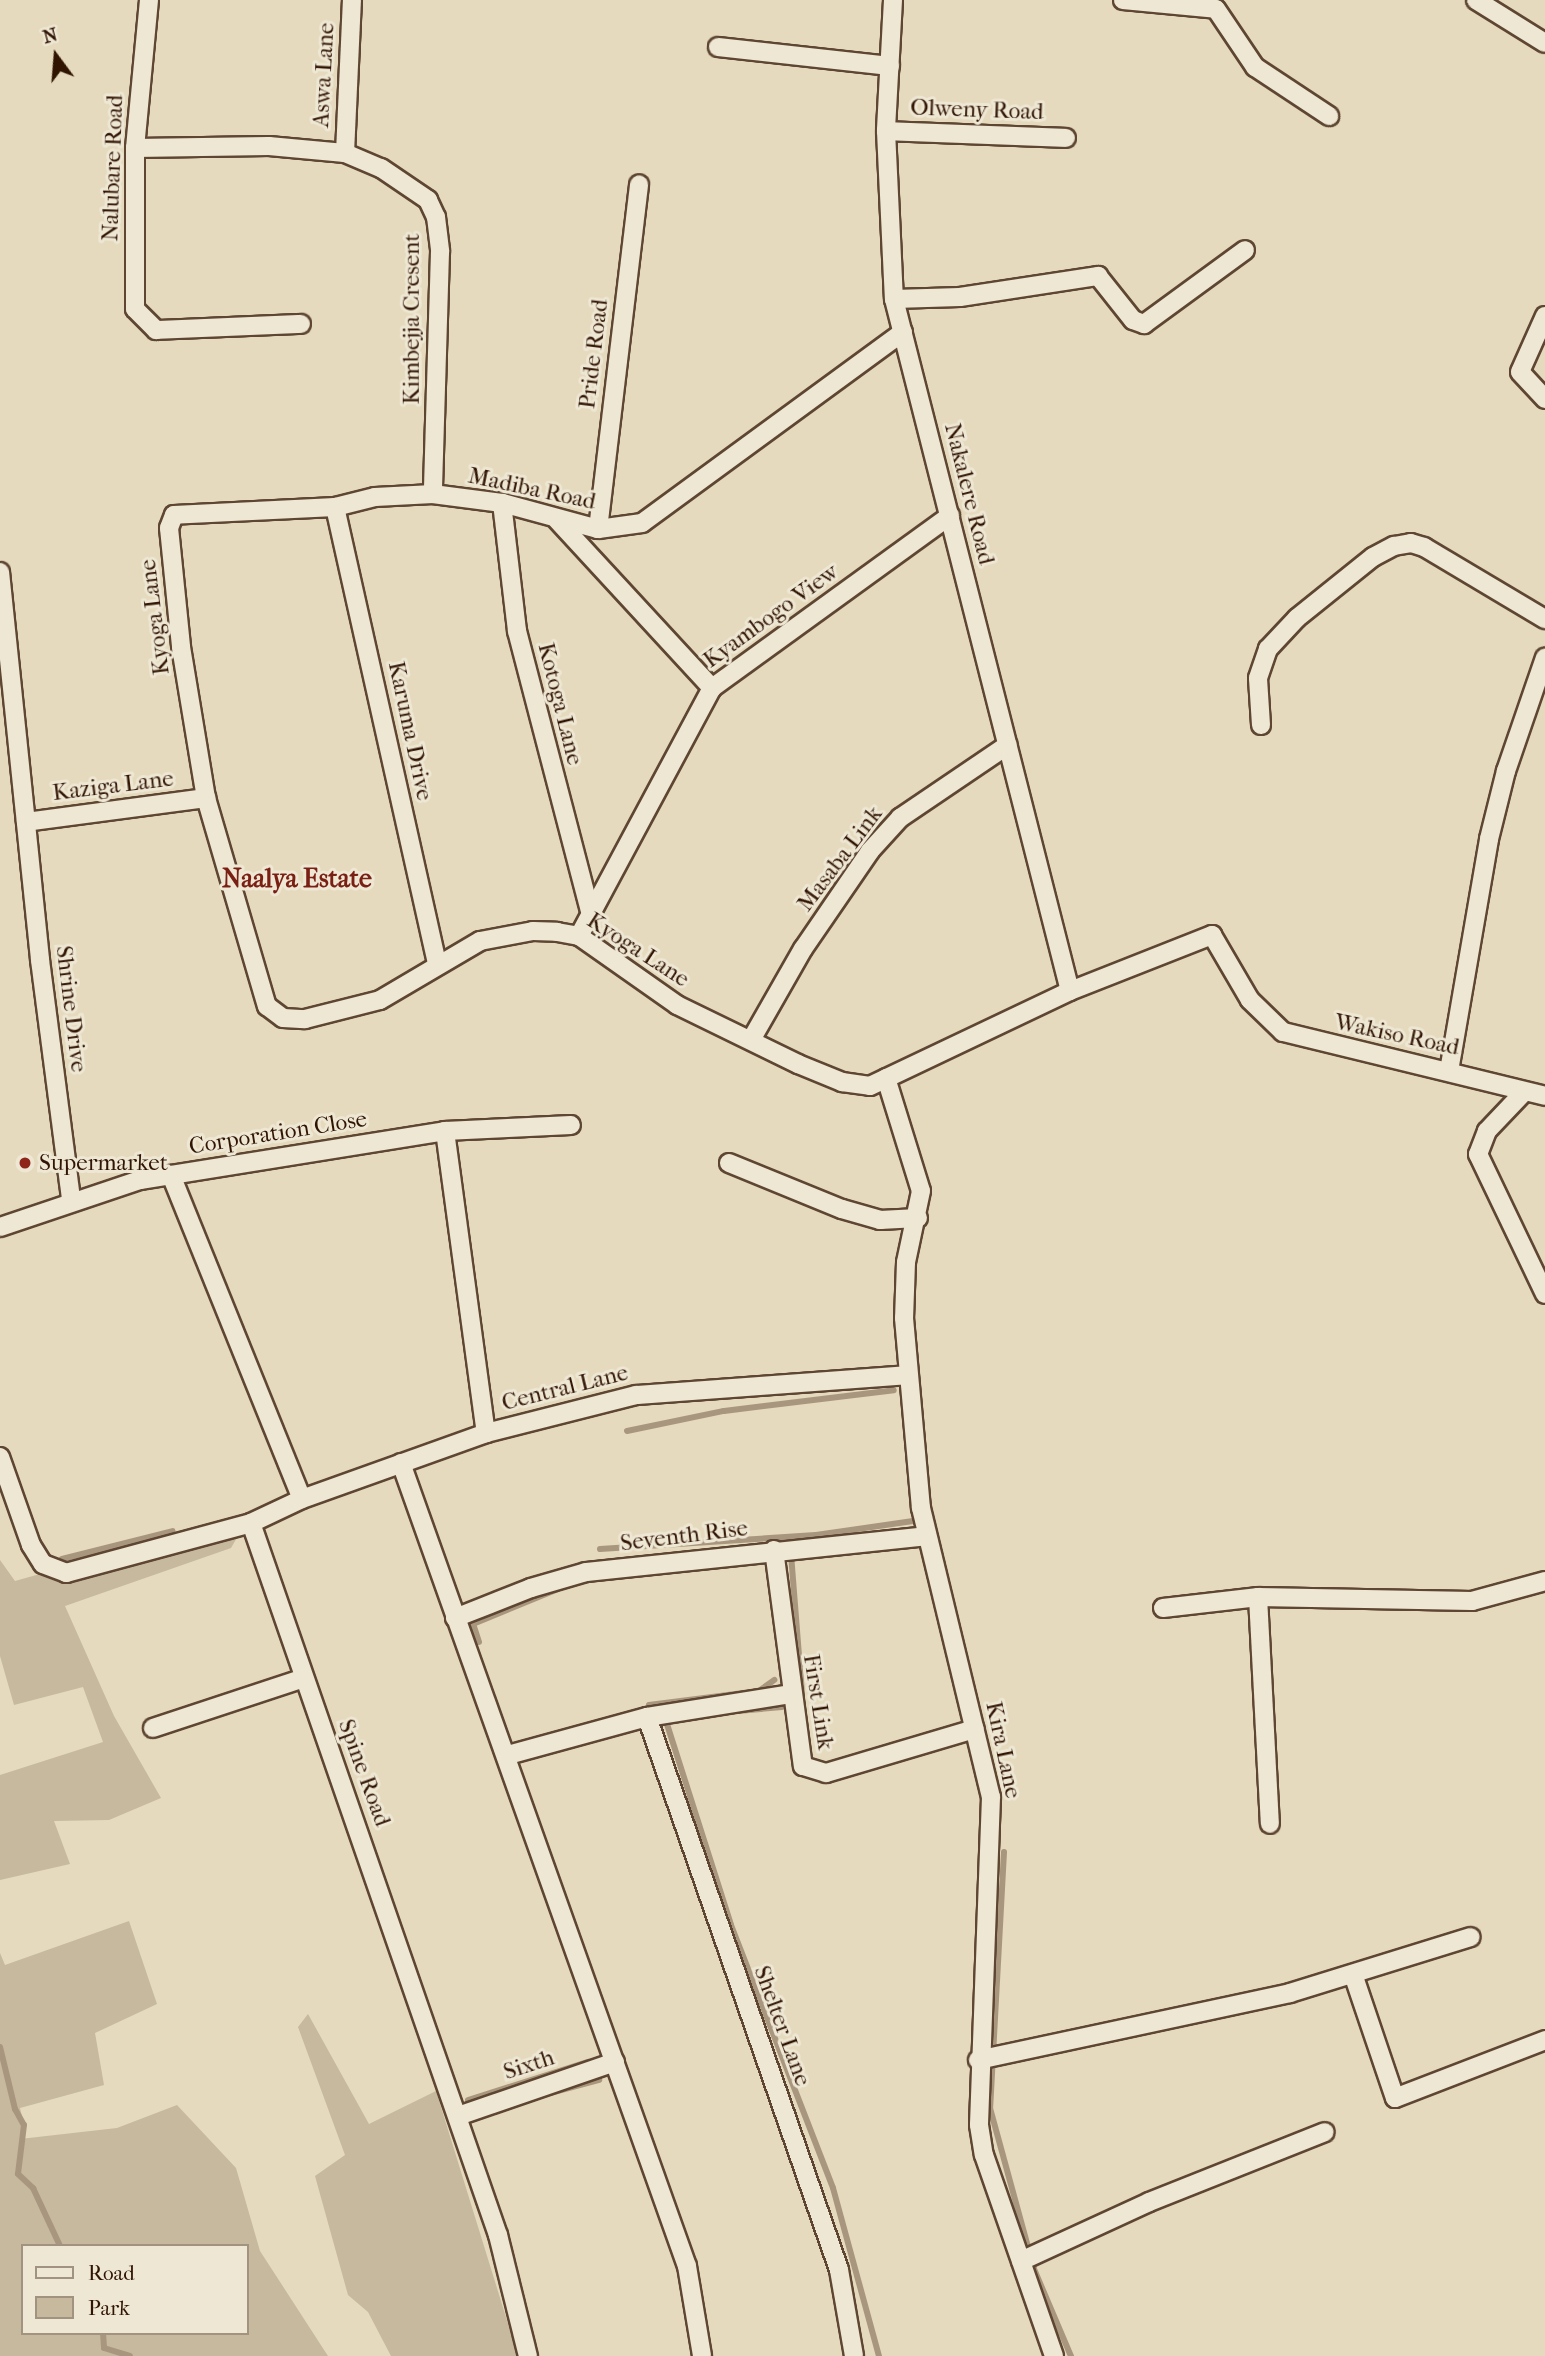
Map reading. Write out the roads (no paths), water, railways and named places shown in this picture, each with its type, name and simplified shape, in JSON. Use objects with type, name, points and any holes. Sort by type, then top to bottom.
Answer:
[{"type":"street","name":"Nalubare Road","points":[[149,0],[135,148],[135,309],[156,330],[301,324]]},
{"type":"street","name":"Aswa Lane","points":[[345,153],[352,0]]},
{"type":"street","name":"Nakalere Road","points":[[893,0],[886,131],[894,299],[1070,990]]},
{"type":"street","points":[[1123,0],[1216,9],[1255,67],[1328,116]]},
{"type":"street","points":[[1476,0],[1545,43]]},
{"type":"street","points":[[718,47],[890,66]]},
{"type":"street","name":"Olweny Road","points":[[886,131],[1066,138]]},
{"type":"street","name":"Kimbejja Cresent","points":[[135,148],[269,146],[345,153],[410,185],[428,200],[436,217],[440,252],[433,494]]},
{"type":"street","name":"Pride Road","points":[[598,530],[639,184]]},
{"type":"street","points":[[894,299],[973,295],[1098,276],[1133,320],[1144,324],[1245,250]]},
{"type":"street","points":[[1545,316],[1520,372],[1545,398]]},
{"type":"street","name":"Madiba Road","points":[[174,515],[335,507],[375,497],[433,494],[502,503],[598,530],[642,523],[657,515],[903,332]]},
{"type":"street","name":"Kotoga Lane","points":[[502,503],[517,631],[590,912]]},
{"type":"street","name":"Karuma Drive","points":[[335,507],[436,965]]},
{"type":"street","name":"Kyoga Lane","points":[[174,515],[169,528],[181,647],[206,798],[267,1006],[275,1015],[305,1019],[380,1000],[462,949],[500,935],[533,931],[579,936],[677,1005],[842,1082],[870,1086],[1070,990],[1212,935]]},
{"type":"street","name":"Kyambogo View","points":[[579,936],[712,688],[950,516]]},
{"type":"street","points":[[556,520],[712,688]]},
{"type":"street","points":[[1261,725],[1258,678],[1268,649],[1297,618],[1373,557],[1394,547],[1410,543],[1424,547],[1545,619]]},
{"type":"street","name":"Shrine Drive","points":[[0,572],[26,822],[71,1200]]},
{"type":"street","points":[[1449,1071],[1489,839],[1506,771],[1545,658]]},
{"type":"street","name":"Masaba Link","points":[[751,1040],[803,949],[870,851],[900,818],[1008,746]]},
{"type":"street","name":"Kaziga Lane","points":[[26,822],[206,798]]},
{"type":"street","name":"Wakiso Road","points":[[1212,935],[1250,1000],[1266,1020],[1296,1038],[1449,1071],[1545,1096]]},
{"type":"street","name":"Kira Lane","points":[[886,1078],[921,1191],[918,1218],[906,1262],[907,1375],[926,1536],[975,1730],[992,1819],[984,2155],[1027,2256],[1054,2356]]},
{"type":"street","points":[[1524,1092],[1488,1131],[1478,1154],[1545,1294]]},
{"type":"street","name":"Corporation Close","points":[[0,1227],[115,1185],[445,1131],[571,1125]]},
{"type":"street","points":[[445,1131],[486,1433]]},
{"type":"street","points":[[729,1163],[855,1213],[880,1220],[918,1218]]},
{"type":"street","points":[[171,1175],[302,1499]]},
{"type":"street","name":"Central Lane","points":[[251,1523],[302,1499],[486,1433],[636,1395],[907,1375]]},
{"type":"street","points":[[0,1457],[31,1545],[43,1564],[66,1573],[251,1523]]},
{"type":"street","points":[[401,1463],[508,1755],[687,2266],[702,2356]]},
{"type":"street","name":"Spine Road","points":[[251,1523],[498,2235],[528,2356]]},
{"type":"street","name":"Seventh Rise","points":[[456,1618],[508,1596],[586,1572],[926,1536]]},
{"type":"street","name":"First Link","points":[[774,1550],[790,1693],[803,1766],[816,1772],[975,1730]]},
{"type":"street","points":[[1163,1608],[1258,1597],[1452,1602],[1545,1581]]},
{"type":"street","points":[[1258,1597],[1270,1824]]},
{"type":"street","points":[[153,1728],[303,1678]]},
{"type":"street","points":[[508,1755],[648,1717],[790,1693]]},
{"type":"street","name":"Shelter Lane","points":[[648,1717],[839,2270],[854,2356]]},
{"type":"street","points":[[987,2057],[1290,1993],[1471,1937]]},
{"type":"street","points":[[1353,1974],[1395,2098],[1545,2040]]},
{"type":"street","name":"Sixth","points":[[458,2116],[615,2062]]},
{"type":"street","points":[[1027,2256],[1325,2132]]},
{"type":"waterway","points":[[627,1431],[724,1411],[894,1390]]},
{"type":"waterway","points":[[600,1549],[816,1535],[920,1520]]},
{"type":"waterway","points":[[62,1559],[173,1531]]},
{"type":"waterway","points":[[791,1554],[802,1695]]},
{"type":"waterway","points":[[479,1642],[473,1624],[558,1589]]},
{"type":"waterway","points":[[649,1705],[759,1691],[774,1680]]},
{"type":"waterway","points":[[738,1711],[782,1707]]},
{"type":"waterway","points":[[672,1718],[666,1721],[731,1925],[833,2188],[879,2356]]},
{"type":"waterway","points":[[1004,1852],[990,2108],[1034,2269],[1071,2356]]},
{"type":"waterway","points":[[0,2047],[15,2109],[24,2125],[18,2174],[33,2188],[59,2244]]},
{"type":"waterway","points":[[468,2100],[588,2062]]},
{"type":"waterway","points":[[550,2093],[599,2080]]},
{"type":"waterway","points":[[103,2335],[104,2348],[130,2356]]},
{"type":"place","name":"Supermarket","points":[[25,1163]]},
{"type":"district","name":"Naalya Estate","points":[[297,879]]}]
